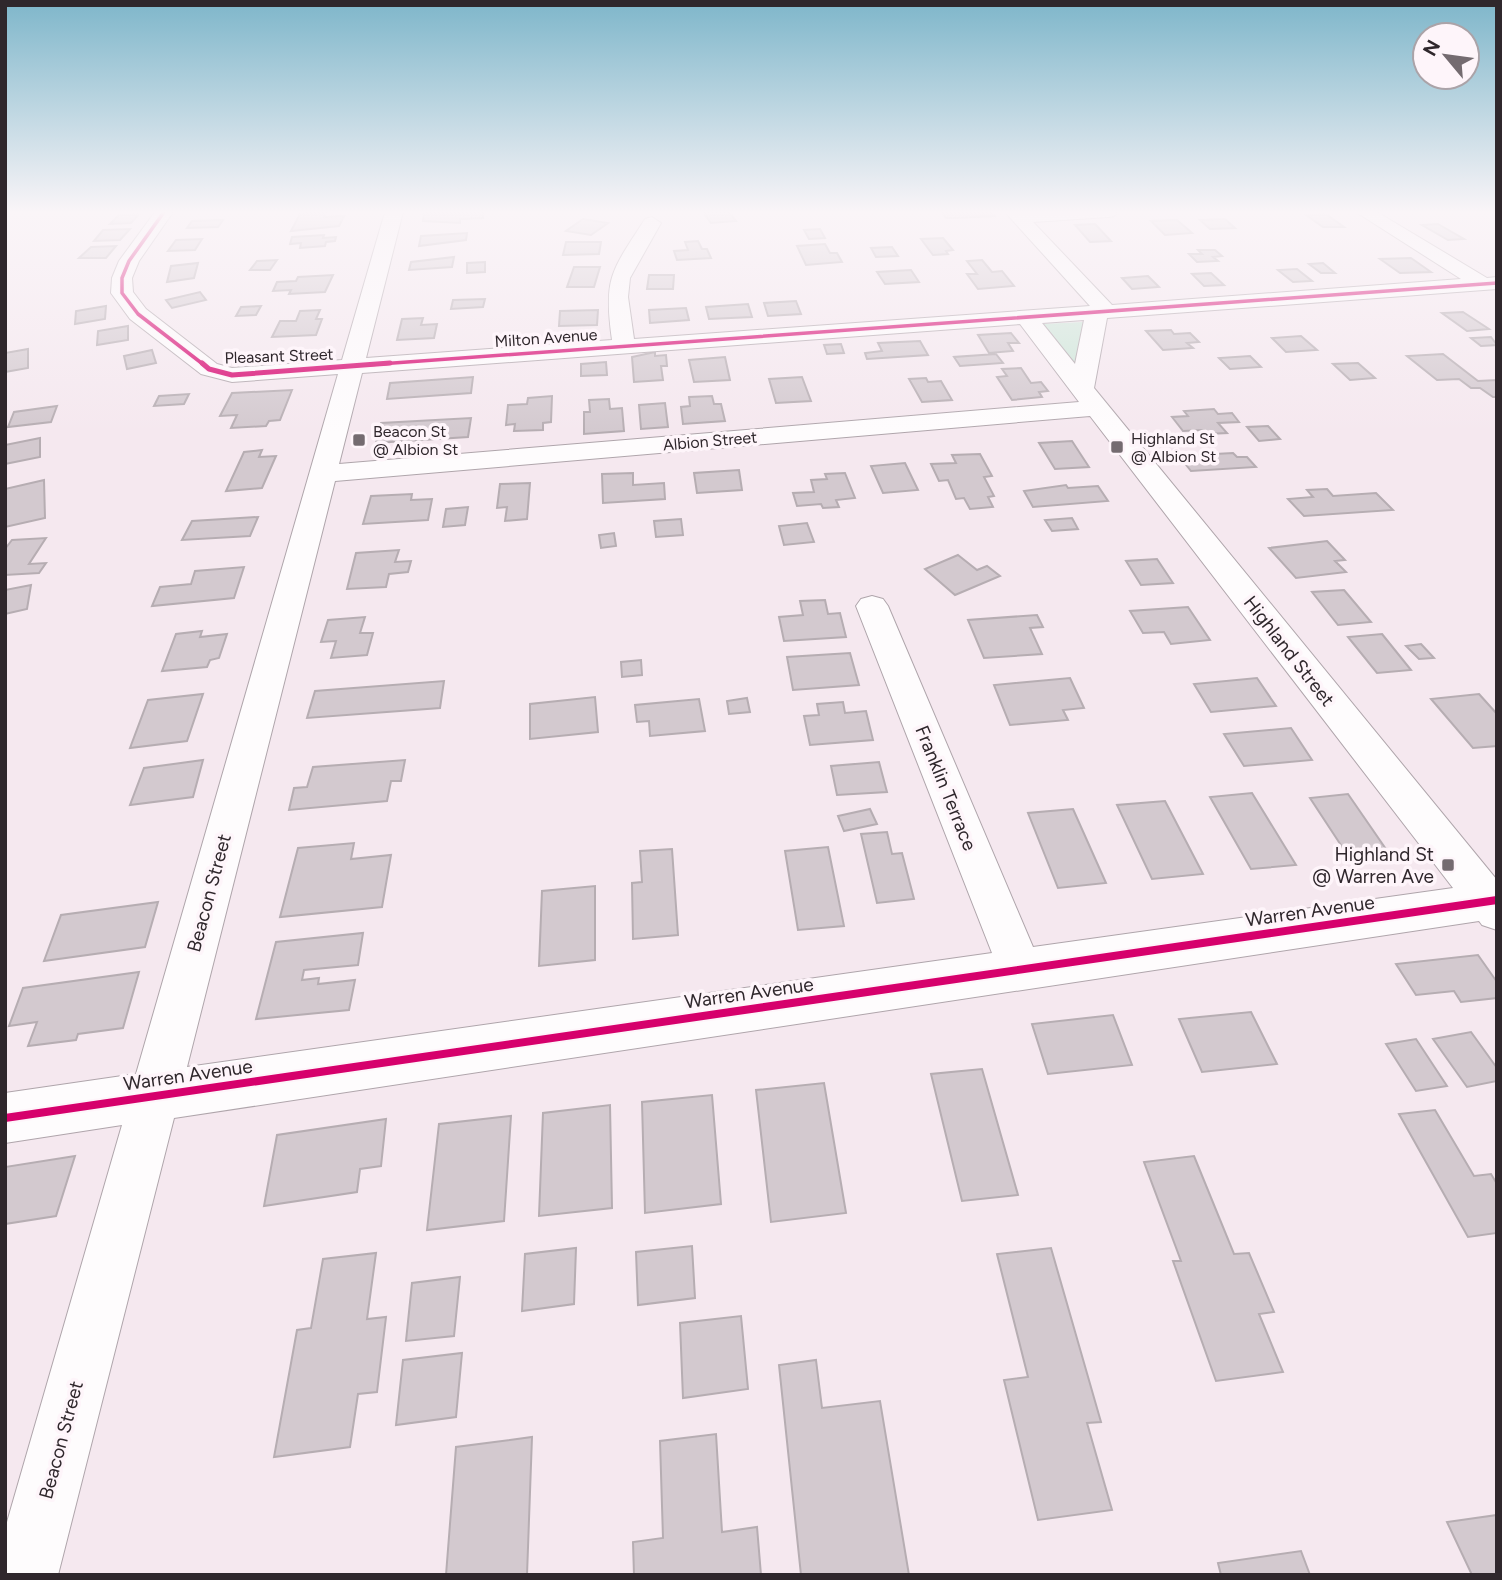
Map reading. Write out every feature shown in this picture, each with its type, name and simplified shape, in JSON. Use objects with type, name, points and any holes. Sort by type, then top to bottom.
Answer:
[{"type":"street","name":"Pleasant Street","points":[[122,286],[122,293],[138,314],[209,369],[218,373],[277,373],[352,367]]},
{"type":"street","name":"Beacon Street","points":[[24,1575],[374,286]]},
{"type":"street","points":[[619,286],[624,346]]},
{"type":"street","points":[[1080,286],[1102,311],[1090,398]]},
{"type":"street","name":"Milton Avenue","points":[[352,367],[1456,286]]},
{"type":"street","points":[[1481,286],[1497,308]]},
{"type":"street","name":"Highland Street","points":[[1025,316],[1494,904]]},
{"type":"street","name":"Albion Street","points":[[322,474],[1090,398]]},
{"type":"street","name":"Franklin Terrace","points":[[872,606],[1020,969]]},
{"type":"street","name":"Warren Avenue","points":[[5,1118],[1020,969],[1494,904]]},
{"type":"green space","points":[[1083,322],[1075,364],[1042,324]]},
{"type":"building","points":[[275,286],[328,286],[325,292],[289,294],[291,290],[273,291]]},
{"type":"building","points":[[567,286],[594,286],[594,287]]},
{"type":"building","points":[[647,286],[673,286],[673,289],[647,289]]},
{"type":"building","points":[[976,286],[1014,286],[978,289]]},
{"type":"building","points":[[1129,286],[1159,287],[1132,289]]},
{"type":"building","points":[[200,292],[206,300],[172,308],[166,300]]},
{"type":"building","points":[[485,299],[483,307],[451,309],[453,300]]},
{"type":"building","points":[[796,301],[801,314],[768,316],[764,303]]},
{"type":"building","points":[[748,304],[752,317],[709,319],[706,307]]},
{"type":"building","points":[[106,306],[105,319],[75,324],[76,311]]},
{"type":"building","points":[[261,306],[256,315],[236,316],[241,307]]},
{"type":"building","points":[[686,308],[689,320],[650,323],[649,310]]},
{"type":"building","points":[[320,310],[316,319],[322,319],[316,335],[272,337],[280,321],[296,321],[300,311]]},
{"type":"building","points":[[598,310],[597,325],[559,326],[560,311]]},
{"type":"building","points":[[1463,312],[1489,329],[1467,331],[1442,313]]},
{"type":"building","points":[[423,318],[421,325],[437,324],[434,338],[397,340],[402,319]]},
{"type":"building","points":[[128,326],[128,340],[97,345],[98,331]]},
{"type":"building","points":[[1171,330],[1174,334],[1190,333],[1199,342],[1187,343],[1193,348],[1163,350],[1146,331]]},
{"type":"building","points":[[1011,333],[1019,343],[1008,343],[1013,351],[989,353],[978,335]]},
{"type":"building","points":[[1301,336],[1317,350],[1286,352],[1272,338]]},
{"type":"building","points":[[1491,337],[1497,345],[1481,346],[1471,338]]},
{"type":"building","points":[[920,341],[928,355],[867,359],[865,353],[882,351],[878,343]]},
{"type":"building","points":[[841,344],[844,353],[827,354],[824,345]]},
{"type":"building","points":[[28,349],[28,368],[5,372],[5,353]]},
{"type":"building","points":[[152,350],[156,363],[127,369],[124,356]]},
{"type":"building","points":[[655,352],[655,356],[666,355],[667,366],[661,366],[663,380],[634,382],[632,357]]},
{"type":"building","points":[[996,354],[1003,363],[960,366],[954,357]]},
{"type":"building","points":[[1443,354],[1478,381],[1497,380],[1497,397],[1480,388],[1471,388],[1459,379],[1437,380],[1407,356]]},
{"type":"building","points":[[1250,356],[1261,367],[1230,369],[1219,358]]},
{"type":"building","points":[[725,357],[730,380],[694,382],[689,360]]},
{"type":"building","points":[[606,362],[607,375],[581,376],[581,364]]},
{"type":"building","points":[[1358,363],[1375,378],[1350,380],[1333,364]]},
{"type":"building","points":[[1021,368],[1031,383],[1041,382],[1048,391],[1039,392],[1042,397],[1012,400],[997,377],[1007,376],[1002,369]]},
{"type":"building","points":[[473,377],[471,393],[387,399],[390,383]]},
{"type":"building","points":[[802,377],[811,401],[776,403],[769,379]]},
{"type":"building","points":[[926,378],[928,382],[941,381],[952,400],[922,402],[909,379]]},
{"type":"building","points":[[292,390],[280,420],[269,421],[266,426],[231,428],[237,415],[220,416],[232,393]]},
{"type":"building","points":[[189,394],[184,404],[154,406],[159,396]]},
{"type":"building","points":[[552,396],[551,422],[543,423],[543,430],[514,431],[515,424],[506,425],[508,405],[527,404],[528,398]]},
{"type":"building","points":[[712,396],[714,404],[721,404],[725,421],[683,424],[681,407],[690,406],[689,397]]},
{"type":"building","points":[[609,399],[610,409],[622,408],[624,431],[584,434],[584,412],[590,412],[589,400]]},
{"type":"building","points":[[665,403],[668,427],[641,429],[639,405]]},
{"type":"building","points":[[57,406],[51,422],[8,427],[14,412]]},
{"type":"building","points":[[1214,409],[1218,414],[1232,413],[1239,422],[1218,423],[1227,433],[1207,434],[1204,430],[1183,431],[1172,417],[1188,416],[1184,411]]},
{"type":"building","points":[[471,418],[468,437],[376,443],[381,423]]},
{"type":"building","points":[[1268,426],[1280,439],[1259,441],[1247,427]]},
{"type":"building","points":[[40,438],[40,457],[5,464],[5,445]]},
{"type":"building","points":[[1072,441],[1089,467],[1055,469],[1039,443]]},
{"type":"building","points":[[262,450],[259,457],[276,456],[262,488],[226,491],[244,452]]},
{"type":"building","points":[[1233,453],[1237,457],[1247,457],[1256,467],[1191,471],[1179,456]]},
{"type":"building","points":[[980,454],[992,476],[984,477],[994,496],[988,497],[993,507],[970,509],[964,498],[956,499],[948,480],[939,481],[931,464],[956,463],[952,455]]},
{"type":"building","points":[[905,463],[918,490],[883,493],[871,466]]},
{"type":"building","points":[[739,470],[742,490],[697,493],[694,473]]},
{"type":"building","points":[[633,473],[633,485],[664,483],[665,499],[603,503],[602,474]]},
{"type":"building","points":[[845,473],[855,498],[836,500],[839,507],[823,508],[821,504],[797,506],[793,493],[814,492],[811,480],[827,479],[825,474]]},
{"type":"building","points":[[44,480],[45,518],[5,527],[5,489]]},
{"type":"building","points":[[530,483],[527,519],[505,521],[507,507],[497,508],[500,484]]},
{"type":"building","points":[[1066,485],[1068,488],[1098,486],[1108,501],[1033,507],[1024,491]]},
{"type":"building","points":[[1327,489],[1333,496],[1376,493],[1393,510],[1304,516],[1288,499],[1313,497],[1307,490]]},
{"type":"building","points":[[412,494],[411,500],[432,499],[428,520],[363,524],[371,496]]},
{"type":"building","points":[[468,507],[465,525],[443,527],[446,509]]},
{"type":"building","points":[[258,517],[250,536],[182,540],[192,521]]},
{"type":"building","points":[[1072,518],[1078,529],[1052,531],[1045,520]]},
{"type":"building","points":[[681,519],[683,535],[656,537],[654,521]]},
{"type":"building","points":[[807,523],[814,542],[784,545],[779,526]]},
{"type":"building","points":[[614,533],[616,546],[601,548],[599,535]]},
{"type":"building","points":[[46,538],[29,564],[46,563],[39,573],[5,575],[5,549],[12,540]]},
{"type":"building","points":[[1327,541],[1345,560],[1335,561],[1346,572],[1296,578],[1269,548]]},
{"type":"building","points":[[399,550],[395,562],[411,561],[408,572],[389,574],[386,587],[347,589],[356,553]]},
{"type":"building","points":[[958,555],[977,570],[987,566],[1000,576],[955,595],[925,569]]},
{"type":"building","points":[[1157,559],[1173,583],[1141,585],[1126,561]]},
{"type":"building","points":[[244,567],[234,598],[152,606],[160,587],[191,584],[195,571]]},
{"type":"building","points":[[31,585],[27,609],[5,614],[5,590]]},
{"type":"building","points":[[1344,590],[1371,622],[1338,625],[1312,592]]},
{"type":"building","points":[[825,600],[828,614],[840,613],[846,637],[784,641],[779,617],[803,615],[800,601]]},
{"type":"building","points":[[1188,607],[1210,640],[1171,644],[1164,632],[1143,633],[1130,611]]},
{"type":"building","points":[[1037,615],[1043,627],[1030,628],[1042,654],[984,658],[968,620]]},
{"type":"building","points":[[365,617],[360,633],[373,633],[367,655],[331,658],[336,641],[321,642],[328,620]]},
{"type":"building","points":[[202,631],[200,637],[227,634],[219,658],[210,660],[207,667],[162,671],[176,634]]},
{"type":"building","points":[[1382,634],[1411,670],[1377,673],[1348,637]]},
{"type":"building","points":[[1421,644],[1434,658],[1419,659],[1406,646]]},
{"type":"building","points":[[850,653],[859,685],[793,690],[787,657]]},
{"type":"building","points":[[641,660],[642,675],[622,677],[621,662]]},
{"type":"building","points":[[1070,678],[1084,708],[1063,710],[1068,720],[1010,725],[994,685]]},
{"type":"building","points":[[1257,678],[1276,706],[1211,712],[1194,684]]},
{"type":"building","points":[[444,681],[440,708],[307,718],[315,691]]},
{"type":"building","points":[[203,694],[187,741],[130,748],[148,700]]},
{"type":"building","points":[[1479,694],[1497,714],[1497,746],[1473,748],[1431,699]]},
{"type":"building","points":[[595,697],[598,732],[530,739],[530,704]]},
{"type":"building","points":[[747,698],[750,712],[729,714],[727,701]]},
{"type":"building","points":[[699,699],[705,731],[650,736],[649,721],[637,722],[635,705]]},
{"type":"building","points":[[843,702],[845,713],[866,711],[873,740],[810,745],[804,716],[819,715],[817,704]]},
{"type":"building","points":[[1291,728],[1312,760],[1244,766],[1224,734]]},
{"type":"building","points":[[203,760],[193,797],[130,805],[144,768]]},
{"type":"building","points":[[405,760],[401,781],[391,781],[387,801],[289,810],[294,788],[307,787],[313,767]]},
{"type":"building","points":[[879,762],[887,792],[837,795],[831,766]]},
{"type":"building","points":[[1252,793],[1296,865],[1251,869],[1210,797]]},
{"type":"building","points":[[1348,794],[1390,855],[1350,859],[1310,798]]},
{"type":"building","points":[[1165,801],[1203,874],[1152,879],[1117,805]]},
{"type":"building","points":[[870,809],[877,824],[844,831],[838,816]]},
{"type":"building","points":[[1073,809],[1106,883],[1058,888],[1028,813]]},
{"type":"building","points":[[887,832],[892,854],[902,853],[914,899],[877,903],[861,834]]},
{"type":"building","points":[[354,843],[351,859],[391,855],[382,907],[280,917],[298,848]]},
{"type":"building","points":[[828,847],[844,926],[798,930],[785,851]]},
{"type":"building","points":[[672,849],[678,935],[633,939],[632,883],[642,882],[640,851]]},
{"type":"building","points":[[595,886],[595,960],[539,966],[542,891]]},
{"type":"building","points":[[158,902],[145,947],[44,961],[61,915]]},
{"type":"building","points":[[363,933],[358,965],[304,970],[302,980],[319,978],[318,984],[355,980],[349,1010],[256,1019],[276,942]]},
{"type":"building","points":[[1478,955],[1497,982],[1497,998],[1461,1002],[1454,991],[1416,995],[1396,964]]},
{"type":"building","points":[[139,972],[123,1028],[78,1034],[76,1040],[28,1046],[37,1022],[9,1026],[23,988]]},
{"type":"building","points":[[1251,1012],[1277,1064],[1202,1072],[1179,1019]]},
{"type":"building","points":[[1113,1015],[1132,1065],[1048,1074],[1032,1024]]},
{"type":"building","points":[[1471,1032],[1497,1068],[1497,1081],[1467,1087],[1433,1039]]},
{"type":"building","points":[[1416,1039],[1447,1086],[1416,1091],[1386,1044]]},
{"type":"building","points":[[982,1069],[1018,1195],[962,1201],[931,1074]]},
{"type":"building","points":[[824,1083],[846,1213],[771,1222],[756,1090]]},
{"type":"building","points":[[712,1095],[721,1204],[645,1213],[642,1102]]},
{"type":"building","points":[[610,1105],[612,1208],[539,1216],[543,1113]]},
{"type":"building","points":[[1435,1110],[1474,1176],[1491,1174],[1497,1184],[1497,1233],[1468,1237],[1399,1114]]},
{"type":"building","points":[[511,1116],[504,1221],[427,1230],[439,1124]]},
{"type":"building","points":[[386,1119],[381,1166],[360,1169],[357,1192],[264,1206],[277,1135]]},
{"type":"building","points":[[75,1156],[56,1216],[5,1224],[5,1167]]},
{"type":"building","points":[[1194,1156],[1234,1254],[1249,1253],[1274,1312],[1259,1314],[1283,1372],[1216,1381],[1173,1261],[1181,1261],[1144,1162]]},
{"type":"building","points":[[692,1246],[695,1298],[638,1305],[636,1252]]},
{"type":"building","points":[[576,1248],[574,1304],[522,1311],[525,1254]]},
{"type":"building","points":[[1051,1248],[1101,1422],[1087,1423],[1112,1510],[1038,1520],[1004,1380],[1028,1377],[997,1254]]},
{"type":"building","points":[[376,1253],[367,1319],[386,1317],[377,1392],[358,1394],[350,1447],[274,1457],[297,1330],[311,1328],[323,1259]]},
{"type":"building","points":[[460,1277],[454,1336],[406,1341],[412,1283]]},
{"type":"building","points":[[741,1316],[748,1389],[683,1398],[680,1323]]},
{"type":"building","points":[[462,1353],[456,1417],[396,1425],[403,1360]]},
{"type":"building","points":[[816,1360],[822,1408],[880,1401],[909,1575],[801,1575],[779,1365]]},
{"type":"building","points":[[716,1434],[722,1532],[757,1527],[761,1575],[634,1575],[633,1542],[663,1538],[660,1441]]},
{"type":"building","points":[[532,1437],[527,1575],[446,1575],[456,1447]]},
{"type":"building","points":[[1497,1515],[1497,1575],[1472,1575],[1447,1522]]},
{"type":"building","points":[[1301,1551],[1310,1575],[1221,1575],[1218,1563]]},
{"type":"cycle path","points":[[122,286],[122,293],[138,314],[209,369],[232,375],[1459,286]]},
{"type":"cycle path","points":[[5,1118],[1497,900]]},
{"type":"place","name":"Beacon St @ Albion St","points":[[359,440]]},
{"type":"place","name":"Highland St @ Albion St","points":[[1117,447]]},
{"type":"place","name":"Highland St @ Warren Ave","points":[[1448,865]]}]
